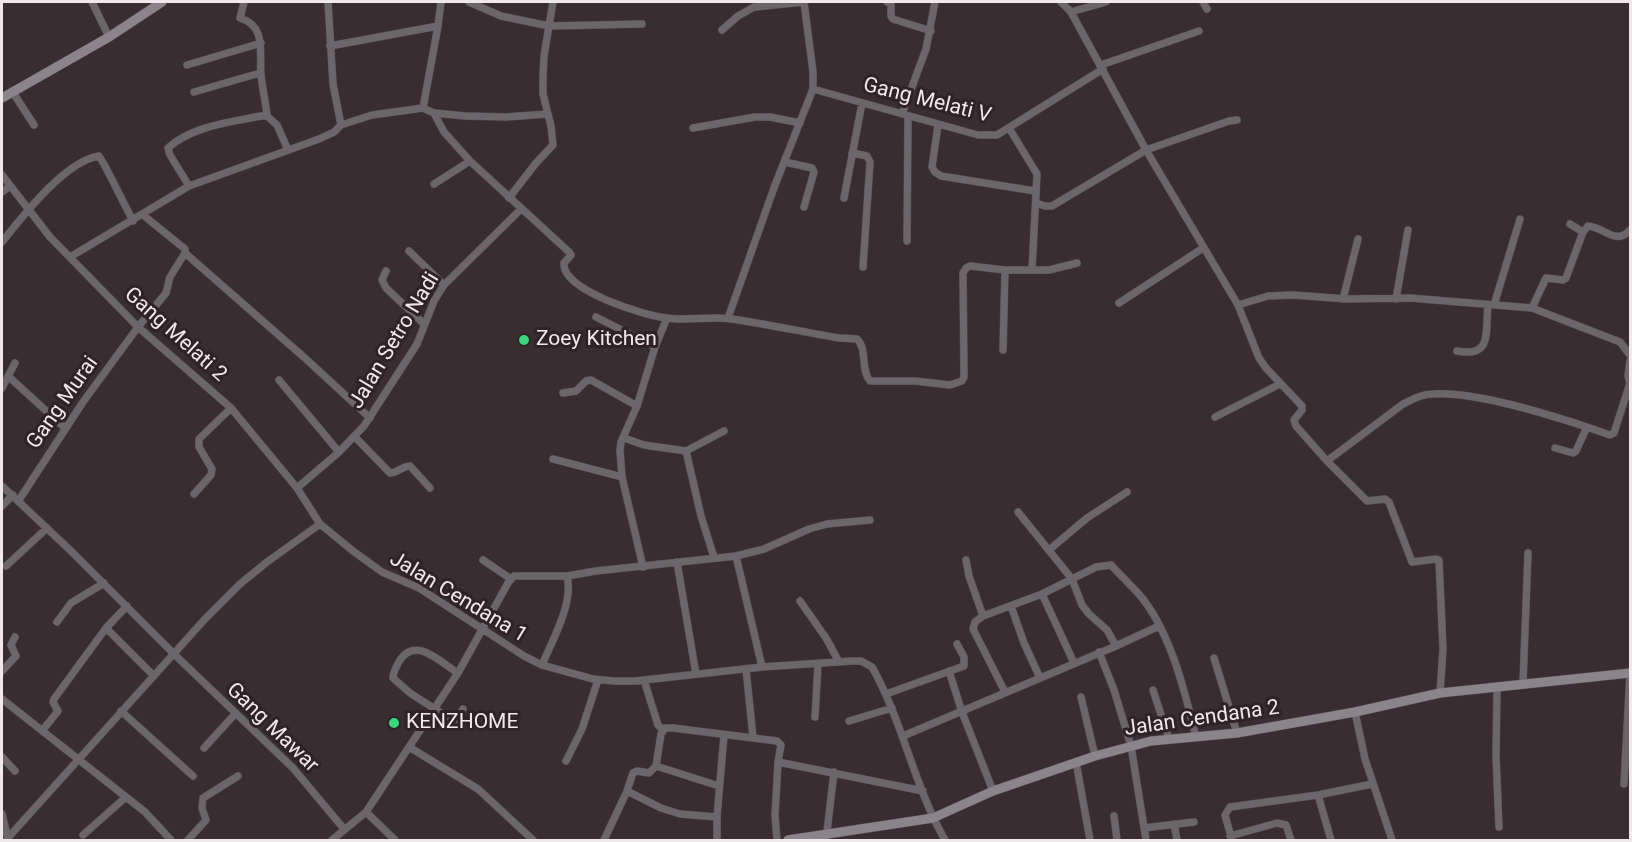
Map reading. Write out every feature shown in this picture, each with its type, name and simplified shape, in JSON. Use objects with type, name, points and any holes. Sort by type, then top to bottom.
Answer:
[{"type":"street","points":[[92,2],[109,37]]},
{"type":"street","points":[[2,98],[109,37],[162,2]]},
{"type":"street","points":[[244,2],[240,18],[252,24],[261,44],[260,73],[267,116],[277,125],[288,150]]},
{"type":"street","points":[[328,2],[334,94],[341,124]]},
{"type":"street","points":[[423,108],[441,2]]},
{"type":"street","points":[[469,2],[501,16],[549,26],[642,24]]},
{"type":"street","points":[[509,198],[553,145],[543,78],[544,56],[553,2]]},
{"type":"street","points":[[722,30],[738,16],[754,7],[804,2],[813,72],[813,89],[728,318]]},
{"type":"street","points":[[887,2],[891,4],[893,20],[931,31]]},
{"type":"street","points":[[907,241],[905,115],[931,31],[935,2]]},
{"type":"street","points":[[1061,2],[1071,12],[1146,150],[1238,305],[1259,358],[1302,406],[1302,410],[1294,420],[1296,426],[1367,501],[1385,499],[1389,502],[1412,562],[1439,560],[1443,649],[1440,693]]},
{"type":"street","points":[[1071,12],[1106,2]]},
{"type":"street","points":[[1203,2],[1207,9]]},
{"type":"street","points":[[330,46],[438,26]]},
{"type":"street","name":"Gang Melati V","points":[[813,89],[938,125],[989,136],[997,135],[1102,67],[1199,31]]},
{"type":"street","points":[[187,65],[261,44]]},
{"type":"street","points":[[194,92],[260,73]]},
{"type":"street","points":[[12,91],[34,125]]},
{"type":"street","points":[[844,198],[862,103]]},
{"type":"street","points":[[70,257],[189,186],[334,132],[341,124],[372,115],[423,108],[434,113],[506,117],[547,114]]},
{"type":"street","points":[[434,113],[444,132],[470,161],[569,252],[571,255],[564,267],[575,283],[590,293],[667,318],[728,318],[839,338],[857,339],[862,345],[865,372],[870,381],[915,381],[950,385],[962,381],[963,271],[970,266],[1005,270],[1049,270],[1077,263]]},
{"type":"street","points":[[189,186],[168,148],[180,139],[204,129],[267,116]]},
{"type":"street","points":[[693,128],[755,117],[770,117],[800,123]]},
{"type":"street","points":[[1036,202],[1052,206],[1146,150],[1237,120]]},
{"type":"street","points":[[938,125],[932,167],[940,176],[1035,191]]},
{"type":"street","points":[[1010,128],[1037,174],[1032,270]]},
{"type":"street","points":[[852,153],[867,156],[870,162],[863,267]]},
{"type":"street","points":[[2,242],[28,209],[57,181],[77,166],[99,156],[133,220]]},
{"type":"street","points":[[434,184],[470,161]]},
{"type":"street","points":[[785,162],[812,168],[814,172],[804,207]]},
{"type":"street","name":"Gang Melati 2","points":[[2,175],[9,187],[50,237],[138,327],[231,408],[297,488],[320,524]]},
{"type":"street","points":[[2,192],[9,187]]},
{"type":"street","name":"Jalan Setro Nadi","points":[[297,488],[355,437],[370,418],[417,344],[434,301],[444,285],[521,209]]},
{"type":"street","points":[[143,215],[185,249],[185,253],[306,358],[370,418]]},
{"type":"street","points":[[1456,351],[1468,353],[1481,350],[1491,305],[1520,219]]},
{"type":"street","points":[[1570,224],[1583,232]]},
{"type":"street","points":[[1532,308],[1546,278],[1563,280],[1566,278],[1583,232],[1588,225],[1616,237],[1625,235],[1630,230]]},
{"type":"street","points":[[1396,298],[1408,230]]},
{"type":"street","points":[[1343,299],[1358,239]]},
{"type":"street","points":[[1119,303],[1203,248]]},
{"type":"street","points":[[409,251],[444,285]]},
{"type":"street","name":"Gang Murai","points":[[2,506],[16,498],[138,327],[166,293],[170,277],[185,253]]},
{"type":"street","points":[[1003,350],[1005,270]]},
{"type":"street","points":[[386,271],[382,280],[386,288],[424,324]]},
{"type":"street","points":[[1238,305],[1268,296],[1293,294],[1343,299],[1396,298],[1532,308],[1599,332],[1630,349]]},
{"type":"street","points":[[596,317],[655,347]]},
{"type":"street","points":[[643,567],[622,477],[620,450],[667,318]]},
{"type":"street","points":[[1327,461],[1403,404],[1417,397],[1433,394],[1474,398],[1610,435],[1614,433],[1630,383],[1628,376],[1630,362]]},
{"type":"street","points":[[2,388],[15,363]]},
{"type":"street","points":[[8,376],[65,428]]},
{"type":"street","points":[[279,380],[339,452]]},
{"type":"street","points":[[563,393],[579,389],[586,381],[591,380],[637,406]]},
{"type":"street","points":[[1215,417],[1280,384]]},
{"type":"street","points":[[195,494],[211,475],[212,469],[199,447],[199,439],[231,408]]},
{"type":"street","points":[[1555,448],[1576,452],[1587,427]]},
{"type":"street","points":[[624,438],[644,445],[686,451],[724,431]]},
{"type":"street","points":[[355,437],[390,472],[395,473],[405,466],[410,466],[430,488]]},
{"type":"street","points":[[686,451],[701,516],[714,557]]},
{"type":"street","points":[[552,459],[622,477]]},
{"type":"street","name":"Gang Mawar","points":[[2,486],[292,768],[344,829]]},
{"type":"street","points":[[1049,550],[1087,518],[1127,492]]},
{"type":"street","points":[[1018,512],[1072,579],[1082,605],[1107,630],[1116,646]]},
{"type":"street","points":[[332,840],[366,812],[458,673],[511,579],[519,575],[567,576],[736,556],[764,549],[827,524],[870,520]]},
{"type":"street","points":[[7,839],[240,584],[320,524]]},
{"type":"street","name":"Jalan Cendana 1","points":[[320,524],[382,572],[419,588],[524,656],[542,665],[598,680],[644,680],[762,667],[839,662],[861,661],[868,664],[872,667],[886,694],[933,818],[945,840]]},
{"type":"street","points":[[6,567],[47,528]]},
{"type":"street","points":[[1522,683],[1528,554]]},
{"type":"street","points":[[736,556],[762,667]]},
{"type":"street","points":[[483,560],[511,579]]},
{"type":"street","points":[[966,560],[983,616]]},
{"type":"street","points":[[677,562],[696,674]]},
{"type":"street","points":[[1005,692],[973,629],[975,622],[983,616],[1042,594],[1096,567],[1111,565],[1143,599],[1165,637],[1187,701],[1196,737]]},
{"type":"street","points":[[542,665],[567,602],[569,584],[567,576]]},
{"type":"street","points":[[57,622],[71,603],[104,583]]},
{"type":"street","points":[[1042,594],[1074,663]]},
{"type":"street","points":[[800,601],[826,638],[839,662]]},
{"type":"street","points":[[42,731],[58,711],[53,702],[54,699],[106,628],[127,606]]},
{"type":"street","points":[[1011,606],[1040,678]]},
{"type":"street","points":[[903,736],[1159,626]]},
{"type":"street","points":[[106,628],[154,676]]},
{"type":"street","points":[[2,672],[16,656],[11,645],[15,637]]},
{"type":"street","points":[[886,694],[964,666],[965,662],[957,644]]},
{"type":"street","points":[[458,673],[420,650],[412,649],[406,652],[399,662],[393,678],[433,709],[455,721],[463,709]]},
{"type":"street","points":[[1099,652],[1114,690],[1131,746],[1146,840]]},
{"type":"street","points":[[1214,658],[1237,733]]},
{"type":"street","points":[[815,717],[818,664]]},
{"type":"street","points":[[746,669],[753,737]]},
{"type":"street","points":[[949,671],[962,712],[993,791]]},
{"type":"street","points":[[1623,784],[1630,673]]},
{"type":"street","name":"Jalan Cendana 2","points":[[788,840],[826,837],[933,818],[993,791],[1076,762],[1151,741],[1237,733],[1355,712],[1440,693],[1630,673]]},
{"type":"street","points":[[566,761],[582,729],[598,680]]},
{"type":"street","points":[[644,680],[658,725],[663,730]]},
{"type":"street","points":[[1497,687],[1496,756],[1499,827]]},
{"type":"street","points":[[1153,690],[1169,739]]},
{"type":"street","points":[[1081,696],[1095,756]]},
{"type":"street","points":[[2,699],[145,812],[171,840]]},
{"type":"street","points":[[849,722],[892,708]]},
{"type":"street","points":[[122,711],[193,776]]},
{"type":"street","points":[[1355,712],[1372,784],[1392,840]]},
{"type":"street","points":[[204,748],[235,714]]},
{"type":"street","points":[[663,730],[673,728],[780,742],[775,815],[777,840]]},
{"type":"street","points":[[604,840],[633,773],[637,771],[649,773],[656,766],[663,730]]},
{"type":"street","points":[[717,840],[724,735]]},
{"type":"street","points":[[409,747],[478,789],[533,840]]},
{"type":"street","points":[[2,757],[15,771]]},
{"type":"street","points":[[778,762],[923,791]]},
{"type":"street","points":[[1076,762],[1090,840]]},
{"type":"street","points":[[656,766],[719,786]]},
{"type":"street","points":[[826,837],[834,772]]},
{"type":"street","points":[[188,840],[206,820],[202,808],[203,798],[238,776]]},
{"type":"street","points":[[1291,840],[1286,825],[1277,823],[1231,838],[1225,815],[1230,807],[1318,795],[1372,784]]},
{"type":"street","points":[[627,791],[661,808],[680,814],[717,817]]},
{"type":"street","points":[[1318,795],[1331,840]]},
{"type":"street","points":[[83,835],[126,797]]},
{"type":"street","points":[[366,812],[395,840]]},
{"type":"street","points":[[2,814],[7,839]]},
{"type":"street","points":[[1114,816],[1118,840]]},
{"type":"street","points":[[1144,828],[1194,822]]},
{"type":"street","points":[[1174,824],[1177,840]]},
{"type":"place","name":"Zoey Kitchen","points":[[524,340]]},
{"type":"place","name":"KENZHOME","points":[[394,723]]}]
